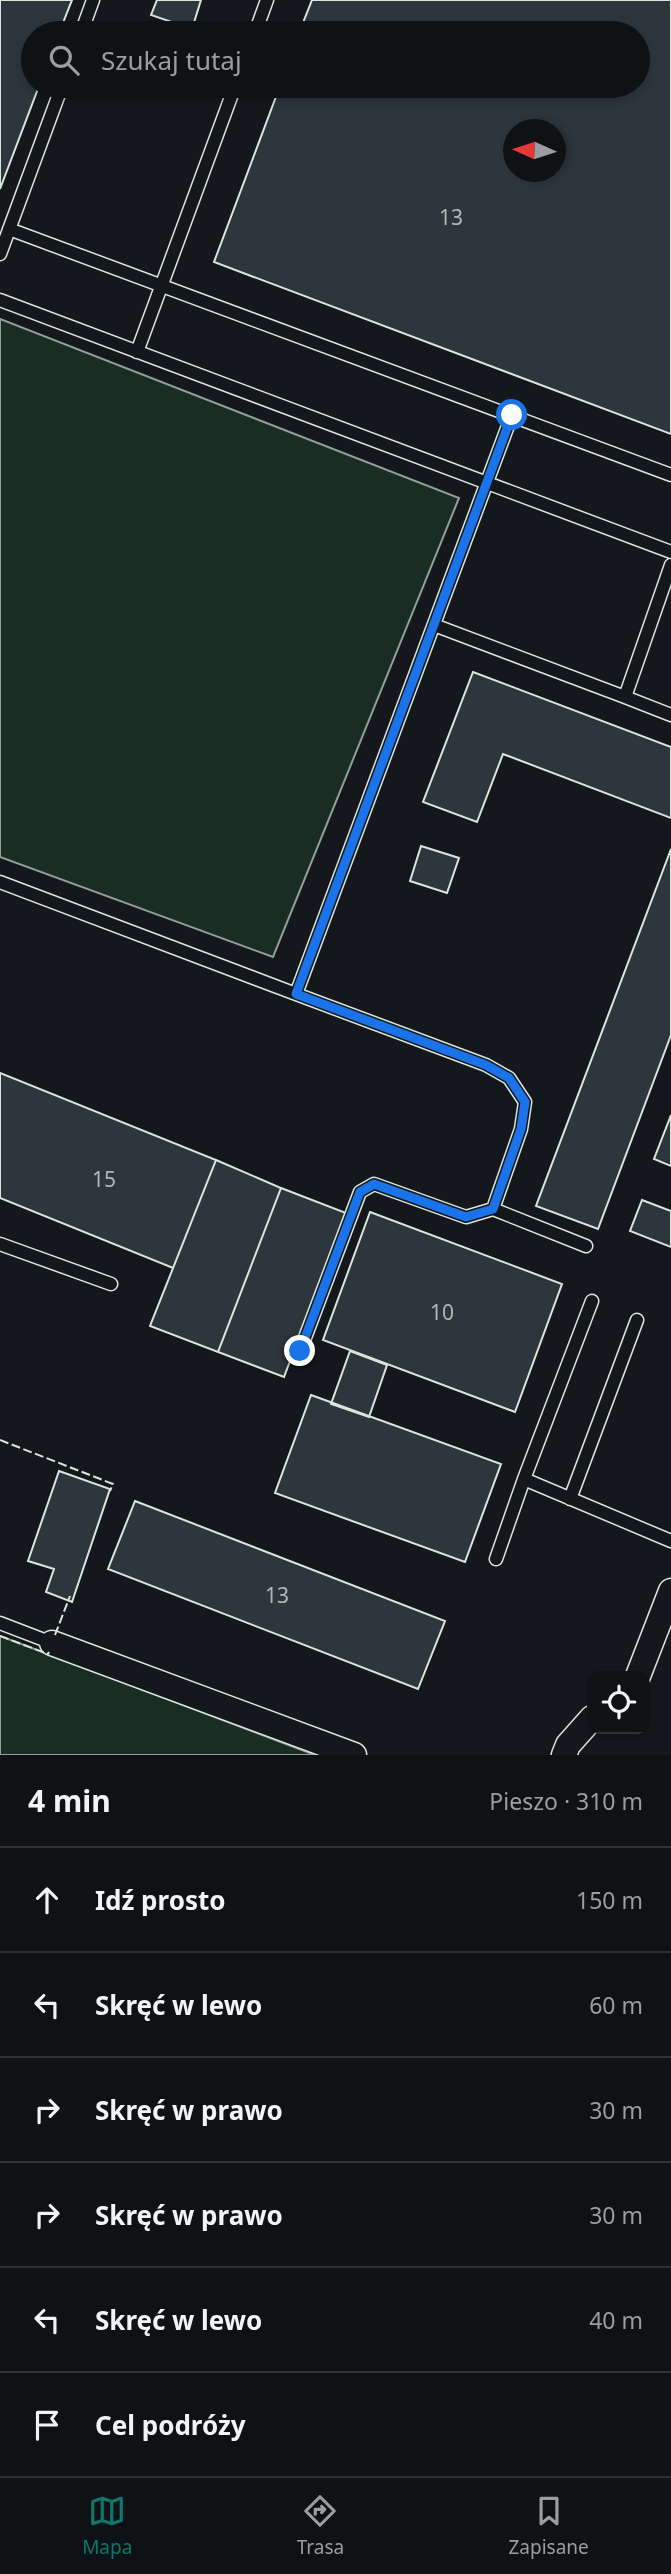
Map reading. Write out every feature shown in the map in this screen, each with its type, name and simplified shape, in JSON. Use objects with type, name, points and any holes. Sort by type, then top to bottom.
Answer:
[{"type":"street","points":[[640,1671],[671,1591]]},
{"type":"street","points":[[52,1643],[354,1755]]},
{"type":"street","points":[[564,1755],[568,1745],[587,1724]]},
{"type":"lane","points":[[85,21],[93,0]]},
{"type":"lane","points":[[259,21],[267,0]]},
{"type":"lane","points":[[0,254],[58,98]]},
{"type":"lane","points":[[137,352],[231,98]]},
{"type":"lane","points":[[9,229],[671,475]]},
{"type":"lane","points":[[0,300],[671,552]]},
{"type":"lane","points":[[296,994],[512,415]]},
{"type":"lane","points":[[625,697],[671,565]]},
{"type":"lane","points":[[434,625],[671,715]]},
{"type":"lane","points":[[0,882],[486,1065],[509,1078],[525,1102],[521,1129],[493,1209]]},
{"type":"lane","points":[[300,1351],[360,1192],[374,1184],[466,1217],[493,1209],[586,1246]]},
{"type":"lane","points":[[0,1244],[111,1284]]},
{"type":"lane","points":[[496,1559],[592,1301]]},
{"type":"lane","points":[[570,1499],[637,1320]]},
{"type":"lane","points":[[524,1479],[671,1542]]},
{"type":"lane","points":[[0,1623],[52,1643]]},
{"type":"green space","points":[[0,319],[459,498],[273,957],[0,857]]},
{"type":"green space","points":[[0,1636],[315,1755],[0,1755]]},
{"type":"building","points":[[0,0],[72,0],[64,21],[21,21],[21,98],[34,98],[0,189]]},
{"type":"building","points":[[157,0],[201,0],[194,21],[169,21],[151,15]]},
{"type":"building","points":[[312,0],[671,0],[671,434],[214,262],[276,98],[650,98],[650,21],[304,21]]},
{"type":"building","points":[[473,672],[671,747],[671,818],[503,754],[477,822],[423,802]]},
{"type":"building","points":[[421,846],[459,858],[447,893],[410,881]]},
{"type":"building","points":[[671,849],[671,1035],[598,1229],[536,1206]]},
{"type":"building","points":[[0,1073],[216,1160],[173,1268],[0,1198]]},
{"type":"building","points":[[671,1115],[671,1166],[654,1159]]},
{"type":"building","points":[[216,1160],[281,1188],[218,1352],[150,1326]]},
{"type":"building","points":[[281,1188],[346,1213],[284,1377],[218,1352]]},
{"type":"building","points":[[642,1200],[671,1211],[671,1247],[630,1231]]},
{"type":"building","points":[[370,1212],[562,1284],[515,1412],[323,1340]]},
{"type":"building","points":[[350,1351],[387,1365],[369,1417],[331,1404]]},
{"type":"building","points":[[311,1395],[501,1464],[465,1562],[275,1493]]},
{"type":"building","points":[[59,1471],[110,1489],[72,1602],[46,1592],[54,1569],[28,1561]]},
{"type":"building","points":[[135,1501],[445,1621],[418,1689],[108,1569]]},
{"type":"fence","points":[[0,1440],[113,1484],[110,1491]]},
{"type":"fence","points":[[55,1635],[70,1596]]},
{"type":"fence","points":[[0,1636],[48,1654],[49,1652]]},
{"type":"route","points":[[300,1351],[360,1192],[374,1184],[466,1217],[493,1209],[521,1129],[525,1102],[509,1078],[486,1065],[296,994],[512,415]]}]
